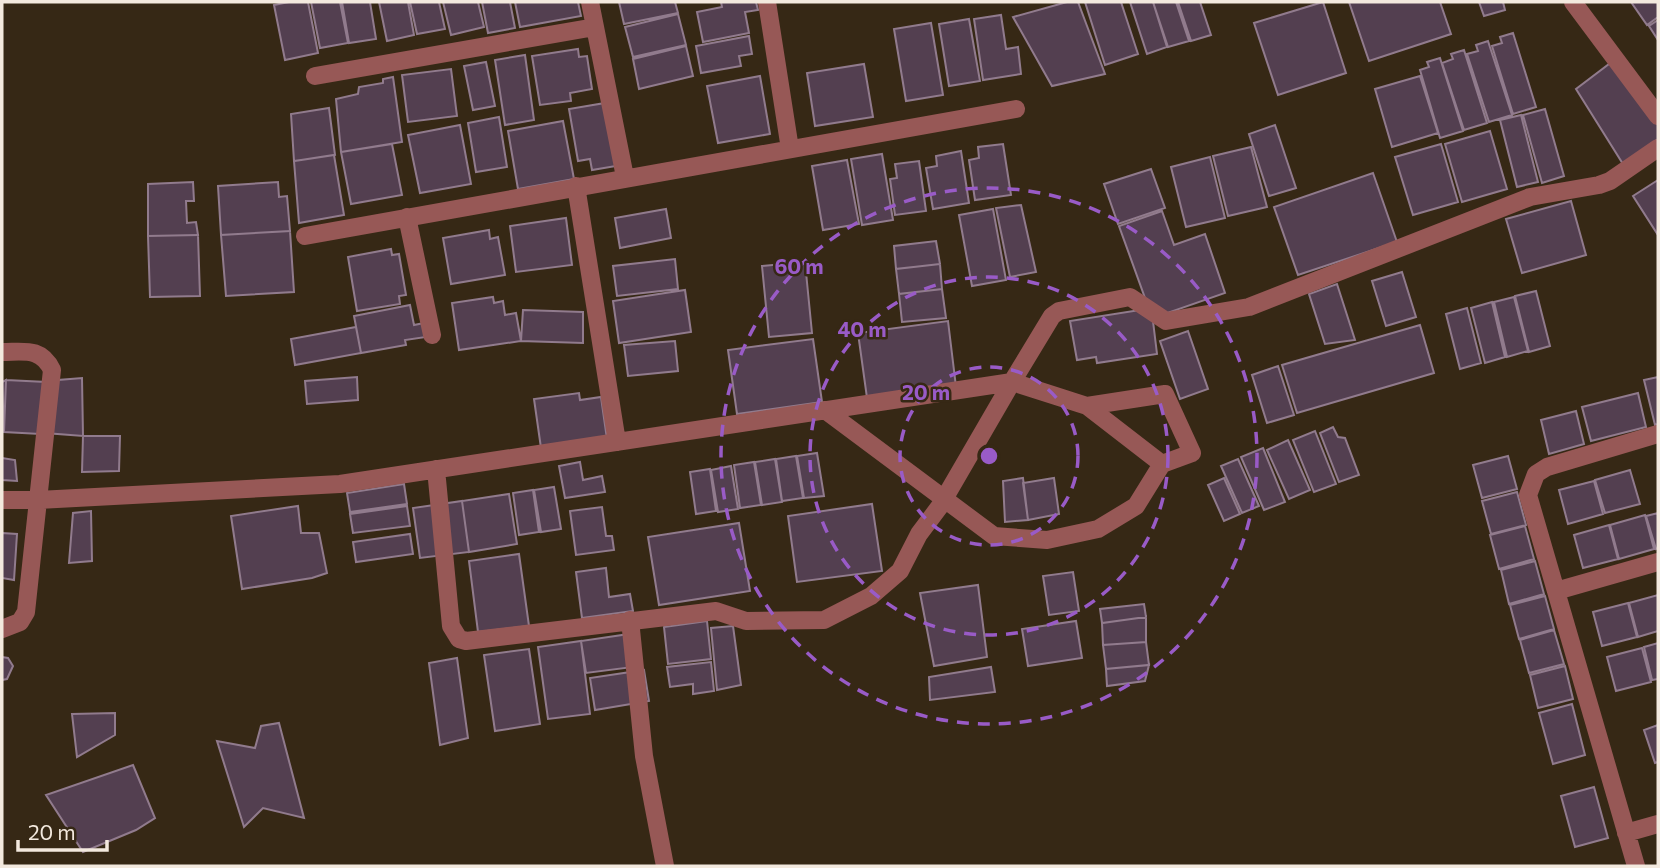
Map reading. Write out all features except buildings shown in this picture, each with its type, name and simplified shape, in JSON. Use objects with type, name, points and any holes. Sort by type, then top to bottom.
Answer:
[{"type":"street","points":[[590,2],[625,177]]},
{"type":"street","points":[[767,2],[790,149]]},
{"type":"street","points":[[1573,2],[1658,116]]},
{"type":"street","points":[[315,76],[595,27]]},
{"type":"street","points":[[305,236],[1016,109]]},
{"type":"street","points":[[436,469],[451,626],[459,639],[466,641],[716,611],[746,621],[824,620],[871,596],[900,572],[919,534],[944,499],[1047,322],[1059,311],[1130,298],[1166,321],[1249,307],[1530,197],[1610,181],[1658,148]]},
{"type":"street","points":[[576,186],[617,442]]},
{"type":"street","points":[[407,217],[432,335]]},
{"type":"street","points":[[2,352],[36,352],[46,357],[52,370],[26,612],[20,622],[2,629]]},
{"type":"street","points":[[2,500],[340,484],[1012,382],[1087,406],[1162,464]]},
{"type":"street","points":[[825,410],[994,536],[1047,540],[1098,530],[1136,506],[1162,464],[1192,453],[1165,394],[1087,406]]},
{"type":"street","points":[[1636,866],[1528,495],[1536,474],[1547,467],[1658,434]]},
{"type":"street","points":[[1556,591],[1658,562]]},
{"type":"street","points":[[629,620],[644,756],[665,866]]},
{"type":"street","points":[[1626,833],[1658,824]]}]
